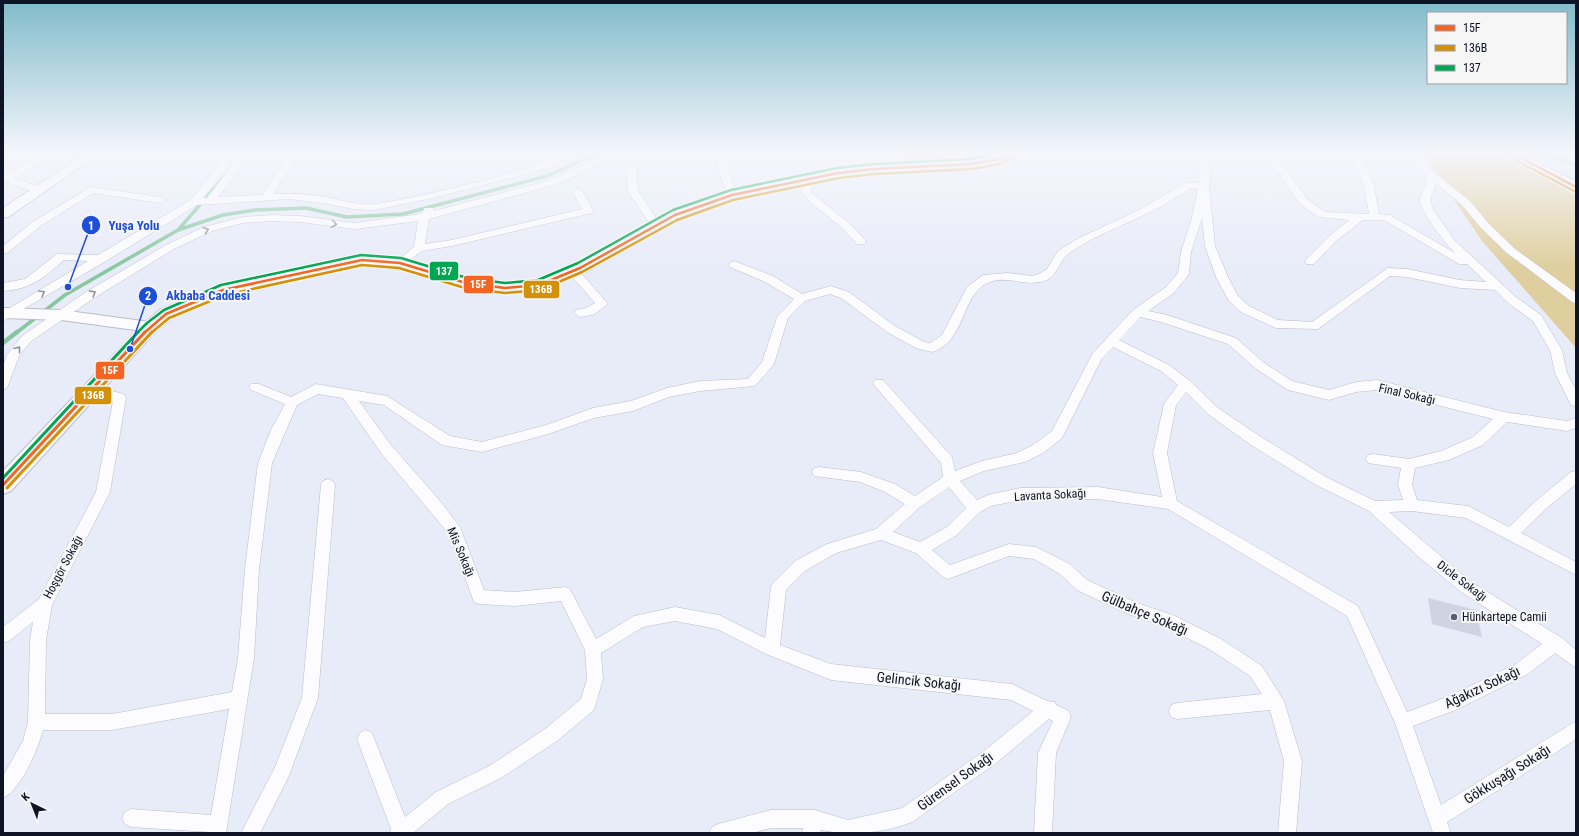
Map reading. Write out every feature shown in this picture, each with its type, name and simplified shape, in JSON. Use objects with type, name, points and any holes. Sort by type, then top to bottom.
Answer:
[{"type":"main road","points":[[3,485],[150,327],[166,314],[223,290],[362,260],[400,263],[466,283],[505,288],[539,285],[573,271],[656,225],[689,209],[732,195],[750,191]]},
{"type":"street","points":[[3,214],[37,191]]},
{"type":"street","points":[[3,251],[38,223],[89,191]]},
{"type":"street","points":[[98,191],[160,200]]},
{"type":"street","points":[[5,314],[195,202],[203,191]]},
{"type":"street","points":[[209,202],[218,191]]},
{"type":"street","points":[[266,197],[270,191]]},
{"type":"street","points":[[195,202],[289,196],[324,200],[353,206],[374,207],[428,198],[454,191]]},
{"type":"street","points":[[3,385],[13,355],[19,347],[57,315],[170,247],[195,234],[221,225],[243,220],[290,218],[342,225],[369,226],[426,215],[519,191]]},
{"type":"street","points":[[633,191],[656,225]]},
{"type":"street","points":[[731,191],[732,195]]},
{"type":"street","points":[[807,191],[811,200],[828,214],[841,222],[861,242]]},
{"type":"street","points":[[132,818],[217,829],[246,658],[252,569],[265,463],[278,430],[292,402],[316,389],[387,401],[447,441],[482,447],[593,413],[633,406],[667,393],[700,386],[751,383],[768,364],[783,317],[800,298],[831,290],[845,295],[891,329],[920,345],[932,348],[947,338],[971,290],[987,278],[1008,277],[1032,280],[1043,277],[1051,271],[1062,253],[1083,240],[1145,211],[1179,191]]},
{"type":"street","points":[[772,649],[779,587],[800,566],[832,548],[881,534],[915,503],[950,478],[982,466],[1020,458],[1038,448],[1057,434],[1097,356],[1137,312],[1170,290],[1184,274],[1186,252],[1196,221],[1203,191]]},
{"type":"street","points":[[1205,191],[1210,246],[1225,284],[1233,298],[1245,309],[1276,324],[1314,326],[1388,272],[1407,272],[1460,284],[1498,287]]},
{"type":"street","points":[[1296,191],[1303,201],[1322,215],[1335,217],[1386,217],[1487,277]]},
{"type":"street","points":[[1371,191],[1373,196],[1374,216]]},
{"type":"street","points":[[1428,191],[1425,200],[1428,209],[1450,242],[1512,300],[1537,318],[1556,350],[1561,373],[1576,402]]},
{"type":"street","points":[[1451,191],[1466,203],[1485,226],[1512,251],[1576,299]]},
{"type":"street","points":[[400,263],[419,248],[452,243],[588,211],[578,192]]},
{"type":"street","points":[[419,248],[428,198]]},
{"type":"street","points":[[1310,262],[1332,239],[1360,217]]},
{"type":"street","points":[[3,287],[25,285],[34,280],[61,256],[102,258]]},
{"type":"street","points":[[734,265],[769,279],[800,298]]},
{"type":"street","points":[[573,271],[602,304],[589,312],[580,314]]},
{"type":"street","name":"Final Sokağı","points":[[1137,312],[1163,318],[1232,341],[1259,365],[1288,385],[1329,395],[1356,387],[1377,386],[1504,417],[1567,426],[1576,423]]},
{"type":"street","points":[[5,314],[23,313],[57,315],[150,327]]},
{"type":"street","points":[[1112,341],[1165,368],[1186,384],[1213,411],[1256,441],[1321,481],[1374,507],[1412,505],[1468,512],[1576,569]]},
{"type":"street","points":[[879,383],[947,461],[950,478],[975,508]]},
{"type":"street","points":[[1186,384],[1170,404],[1160,453],[1171,504],[1353,611],[1404,722],[1439,825]]},
{"type":"street","points":[[255,387],[292,402]]},
{"type":"street","name":"Hoşgör Sokağı","points":[[3,789],[7,786],[31,744],[36,722],[38,640],[44,604],[103,492],[105,485],[120,398],[90,391]]},
{"type":"street","name":"Mis Sokağı","points":[[346,393],[386,449],[435,505],[455,531],[479,597],[515,599],[565,594],[593,649]]},
{"type":"street","points":[[1373,459],[1409,464],[1444,456],[1478,441],[1504,417]]},
{"type":"street","points":[[1409,464],[1405,485],[1412,505]]},
{"type":"street","points":[[819,472],[861,477],[890,488],[915,503]]},
{"type":"street","points":[[1511,534],[1543,503],[1576,476]]},
{"type":"street","points":[[250,833],[282,772],[310,698],[328,485]]},
{"type":"street","name":"Lavanta Sokağı","points":[[921,549],[952,530],[975,508],[988,501],[1020,494],[1098,493],[1171,504]]},
{"type":"street","name":"Dicle Sokağı","points":[[1374,507],[1424,552],[1478,595],[1556,643],[1576,660]]},
{"type":"street","name":"Gülbahçe Sokağı","points":[[881,534],[921,549],[948,572],[1009,550],[1036,553],[1065,569],[1082,585],[1133,609],[1167,620],[1215,644],[1256,671],[1276,701],[1293,761],[1287,833]]},
{"type":"street","points":[[3,636],[44,604]]},
{"type":"street","name":"Gelincik Sokağı","points":[[593,649],[640,621],[675,614],[719,622],[772,649],[830,672],[1012,692],[1056,712]]},
{"type":"street","name":"Ağakızı Sokağı","points":[[1404,722],[1452,703],[1522,669],[1556,643]]},
{"type":"street","points":[[366,739],[400,832],[442,798],[495,772],[551,735],[588,704],[595,679],[593,649]]},
{"type":"street","points":[[36,722],[112,722],[239,700]]},
{"type":"street","points":[[1177,711],[1276,701]]},
{"type":"street","points":[[1043,833],[1047,753],[1056,712]]},
{"type":"street","name":"Gürensel Sokağı","points":[[849,831],[906,816],[1056,712]]},
{"type":"street","name":"Gökkuşağı Sokağı","points":[[1439,825],[1576,728]]},
{"type":"street","points":[[718,833],[771,819],[849,831]]},
{"type":"shaded area","points":[[1448,191],[1576,192],[1576,348],[1482,241]]},
{"type":"building","name":"Hünkartepe Camii","points":[[1428,598],[1476,610],[1482,637],[1432,624]]},
{"type":"waterway","points":[[178,230],[212,191]]},
{"type":"waterway","points":[[178,230],[223,215],[255,210],[306,208],[347,217],[403,214],[490,191]]},
{"type":"waterway","points":[[16,333],[65,295],[178,230]]},
{"type":"waterway","points":[[3,343],[17,332]]},
{"type":"transit line","name":"137","points":[[3,478],[147,323],[164,310],[221,285],[361,255],[401,258],[467,278],[505,283],[538,280],[578,263],[673,210],[728,191]]},
{"type":"transit line","name":"15F","points":[[3,485],[150,327],[166,314],[223,290],[362,260],[400,263],[466,283],[505,288],[539,285],[580,268],[675,215],[732,195],[751,191]]},
{"type":"transit line","name":"136B","points":[[7,488],[153,331],[169,318],[225,295],[362,265],[399,268],[465,288],[505,293],[540,290],[582,272],[677,220],[733,200],[776,191]]},
{"type":"place","name":"Yuşa Yolu","points":[[68,287]]},
{"type":"place","name":"Akbaba Caddesi","points":[[130,349]]},
{"type":"place","name":"Hünkartepe Camii","points":[[1454,617]]}]
